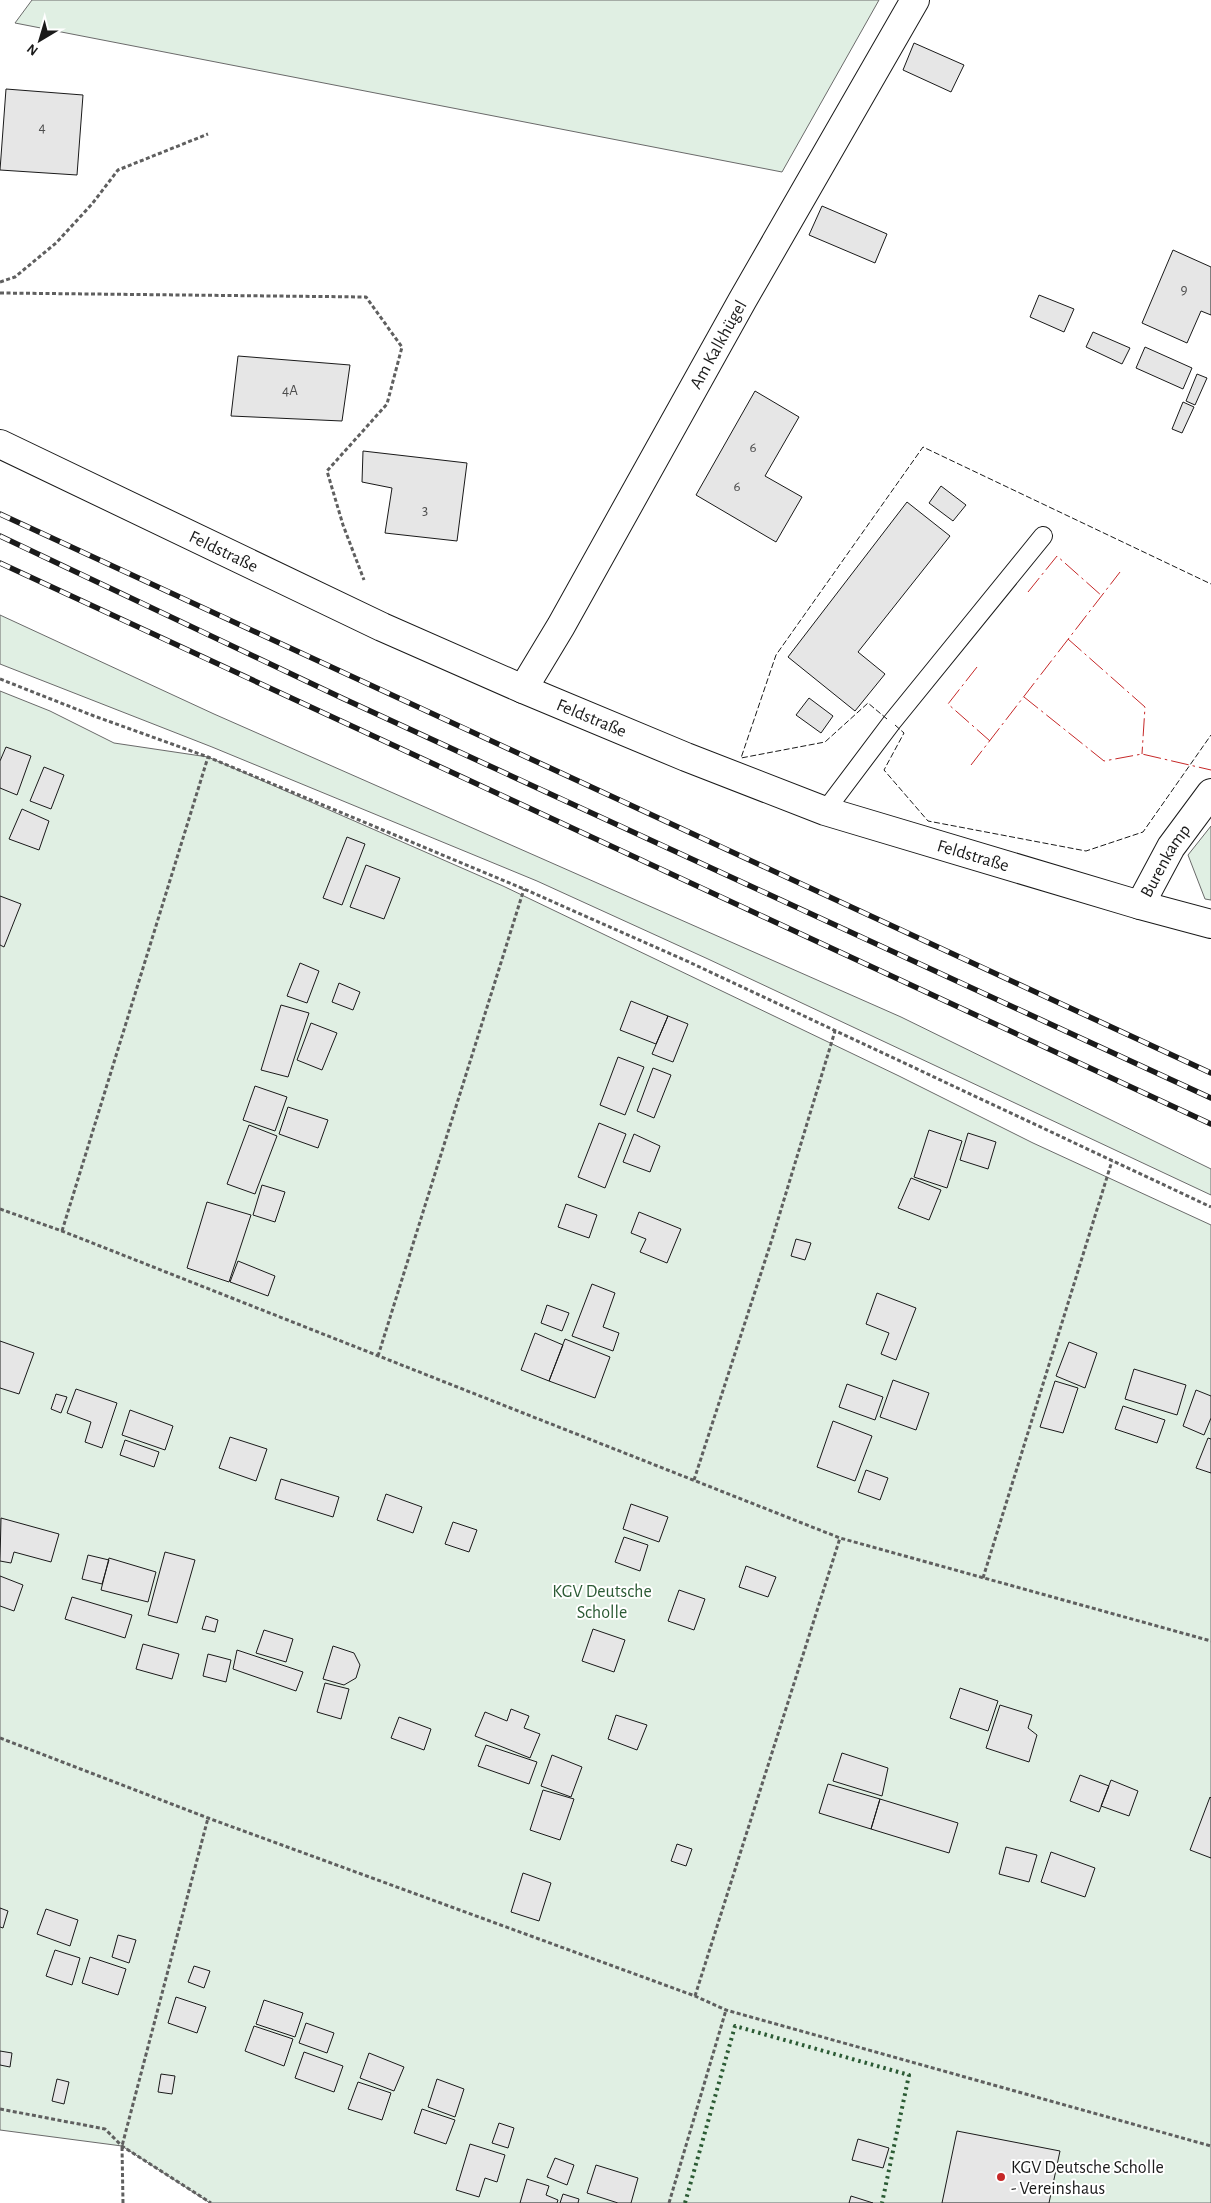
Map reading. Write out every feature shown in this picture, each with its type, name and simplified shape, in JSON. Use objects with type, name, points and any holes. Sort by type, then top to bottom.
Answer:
[{"type":"street","name":"Am Kalkhügel","points":[[523,689],[562,626],[747,292],[915,0]]},
{"type":"street","name":"Feldstraße","points":[[0,444],[382,627],[523,689],[825,811],[1140,905],[1211,924]]},
{"type":"street","name":"Burenkamp","points":[[1140,905],[1171,847],[1211,793]]},
{"type":"lane","points":[[825,811],[892,722],[1043,536]]},
{"type":"path","points":[[0,282],[16,277],[56,244],[92,204],[118,170],[208,134]]},
{"type":"path","points":[[0,293],[366,297],[402,346],[387,404],[327,471],[343,525],[382,627]]},
{"type":"path","points":[[0,679],[94,716],[208,757],[524,889],[688,962],[1211,1207]]},
{"type":"path","points":[[62,1232],[208,757]]},
{"type":"path","points":[[378,1356],[524,889]]},
{"type":"path","points":[[694,1480],[773,1236],[835,1031]]},
{"type":"path","points":[[983,1578],[1112,1161]]},
{"type":"path","points":[[0,1209],[840,1538],[1211,1641]]},
{"type":"path","points":[[695,1996],[840,1538]]},
{"type":"path","points":[[0,1738],[208,1818],[695,1996],[726,2010],[1211,2146]]},
{"type":"path","points":[[123,2203],[122,2146],[208,1818]]},
{"type":"path","points":[[669,2203],[726,2010]]},
{"type":"path","points":[[0,2109],[104,2129],[122,2146],[211,2203]]},
{"type":"green space","points":[[32,0],[879,0],[782,172],[15,23]]},
{"type":"green space","points":[[0,615],[214,714],[901,1017],[1211,1169],[1211,1195],[708,959],[537,881],[212,747],[0,664]]},
{"type":"green space","name":"KGV Deutsche Scholle","points":[[0,691],[50,711],[114,743],[208,757],[503,886],[899,1076],[1033,1143],[1211,1225],[1211,2203],[210,2203],[122,2146],[0,2130]]},
{"type":"green space","points":[[1211,826],[1211,900],[1205,899],[1188,855]]},
{"type":"building","points":[[914,43],[964,65],[951,92],[903,70]]},
{"type":"building","points":[[6,89],[83,95],[77,175],[0,170]]},
{"type":"building","points":[[822,206],[887,234],[875,263],[809,235]]},
{"type":"building","points":[[1173,250],[1211,267],[1211,315],[1201,311],[1187,343],[1142,323]]},
{"type":"building","points":[[1039,295],[1074,309],[1064,332],[1030,317]]},
{"type":"building","points":[[1093,332],[1130,348],[1122,364],[1086,347]]},
{"type":"building","points":[[1145,347],[1192,368],[1183,389],[1136,368]]},
{"type":"building","points":[[238,356],[350,365],[342,421],[231,416]]},
{"type":"building","points":[[1197,374],[1207,378],[1195,405],[1186,401]]},
{"type":"building","points":[[755,391],[799,417],[765,476],[802,497],[776,542],[696,495]]},
{"type":"building","points":[[1183,402],[1194,407],[1182,433],[1172,429]]},
{"type":"building","points":[[363,451],[467,463],[457,541],[385,533],[392,488],[362,482]]},
{"type":"building","points":[[941,486],[966,505],[953,521],[929,503]]},
{"type":"building","points":[[907,502],[950,536],[858,652],[885,674],[855,711],[788,657]]},
{"type":"building","points":[[809,698],[833,716],[821,733],[796,715]]},
{"type":"building","points":[[6,747],[31,756],[17,795],[0,788],[0,761]]},
{"type":"building","points":[[44,767],[64,775],[51,809],[30,801]]},
{"type":"building","points":[[22,809],[49,821],[39,850],[9,839]]},
{"type":"building","points":[[347,837],[365,844],[342,905],[323,898]]},
{"type":"building","points":[[366,865],[400,878],[384,919],[350,907]]},
{"type":"building","points":[[0,896],[21,904],[4,947],[0,945]]},
{"type":"building","points":[[300,963],[319,971],[307,1003],[287,996]]},
{"type":"building","points":[[339,983],[360,992],[353,1010],[332,1002]]},
{"type":"building","points":[[631,1001],[668,1016],[656,1044],[620,1030]]},
{"type":"building","points":[[281,1005],[309,1013],[288,1077],[261,1070]]},
{"type":"building","points":[[668,1016],[688,1024],[673,1062],[652,1054]]},
{"type":"building","points":[[311,1023],[337,1033],[322,1070],[297,1060]]},
{"type":"building","points":[[618,1057],[644,1067],[625,1115],[600,1105]]},
{"type":"building","points":[[653,1068],[671,1075],[654,1118],[637,1111]]},
{"type":"building","points":[[255,1086],[287,1097],[275,1131],[243,1120]]},
{"type":"building","points":[[288,1107],[328,1120],[318,1148],[279,1134]]},
{"type":"building","points":[[599,1123],[626,1134],[605,1188],[578,1177]]},
{"type":"building","points":[[249,1125],[277,1136],[255,1194],[227,1184]]},
{"type":"building","points":[[929,1130],[962,1141],[947,1188],[914,1177]]},
{"type":"building","points":[[968,1133],[996,1142],[988,1169],[960,1160]]},
{"type":"building","points":[[634,1134],[660,1146],[650,1172],[623,1162]]},
{"type":"building","points":[[911,1178],[941,1190],[929,1220],[898,1208]]},
{"type":"building","points":[[262,1185],[285,1192],[275,1222],[253,1215]]},
{"type":"building","points":[[207,1202],[251,1215],[229,1282],[187,1268]]},
{"type":"building","points":[[566,1204],[597,1215],[589,1238],[558,1227]]},
{"type":"building","points":[[639,1212],[681,1229],[667,1263],[640,1252],[646,1239],[631,1233]]},
{"type":"building","points":[[796,1239],[811,1243],[805,1260],[791,1256]]},
{"type":"building","points":[[238,1261],[275,1276],[268,1296],[230,1282]]},
{"type":"building","points":[[592,1284],[615,1293],[603,1327],[619,1333],[613,1351],[572,1336]]},
{"type":"building","points":[[877,1293],[916,1308],[896,1360],[881,1354],[889,1333],[866,1324]]},
{"type":"building","points":[[547,1305],[569,1313],[562,1331],[541,1323]]},
{"type":"building","points":[[535,1333],[563,1345],[549,1381],[521,1370]]},
{"type":"building","points":[[565,1339],[610,1357],[595,1398],[549,1381]]},
{"type":"building","points":[[0,1341],[34,1353],[19,1394],[0,1388]]},
{"type":"building","points":[[1069,1342],[1097,1353],[1085,1388],[1056,1376]]},
{"type":"building","points":[[1134,1369],[1186,1385],[1177,1415],[1125,1399]]},
{"type":"building","points":[[893,1380],[929,1393],[916,1430],[880,1417]]},
{"type":"building","points":[[1055,1381],[1078,1388],[1063,1433],[1040,1427]]},
{"type":"building","points":[[847,1384],[883,1397],[875,1420],[839,1407]]},
{"type":"building","points":[[76,1389],[117,1403],[102,1448],[85,1442],[91,1422],[67,1413]]},
{"type":"building","points":[[1196,1390],[1211,1396],[1211,1418],[1204,1435],[1183,1426]]},
{"type":"building","points":[[56,1394],[67,1397],[61,1413],[51,1409]]},
{"type":"building","points":[[1123,1406],[1165,1420],[1157,1443],[1115,1429]]},
{"type":"building","points":[[130,1410],[173,1426],[165,1450],[122,1435]]},
{"type":"building","points":[[833,1421],[872,1436],[855,1481],[817,1467]]},
{"type":"building","points":[[230,1437],[267,1449],[256,1481],[219,1468]]},
{"type":"building","points":[[1208,1438],[1211,1439],[1211,1473],[1196,1468]]},
{"type":"building","points":[[125,1440],[159,1452],[154,1467],[120,1455]]},
{"type":"building","points":[[866,1470],[888,1478],[880,1500],[858,1492]]},
{"type":"building","points":[[281,1479],[339,1497],[333,1517],[275,1499]]},
{"type":"building","points":[[386,1494],[422,1507],[413,1533],[377,1520]]},
{"type":"building","points":[[631,1504],[668,1517],[659,1542],[623,1529]]},
{"type":"building","points":[[1,1518],[59,1534],[51,1562],[14,1552],[11,1563],[0,1561]]},
{"type":"building","points":[[453,1522],[477,1530],[469,1552],[445,1544]]},
{"type":"building","points":[[624,1537],[648,1545],[640,1571],[615,1562]]},
{"type":"building","points":[[165,1552],[195,1560],[177,1623],[148,1615]]},
{"type":"building","points":[[88,1555],[109,1560],[102,1584],[82,1579]]},
{"type":"building","points":[[109,1558],[156,1572],[148,1602],[101,1590]]},
{"type":"building","points":[[746,1566],[776,1577],[768,1597],[739,1587]]},
{"type":"building","points":[[0,1576],[23,1585],[14,1611],[0,1606]]},
{"type":"building","points":[[679,1590],[705,1599],[694,1630],[668,1621]]},
{"type":"building","points":[[72,1597],[132,1615],[125,1638],[65,1619]]},
{"type":"building","points":[[206,1616],[218,1620],[215,1632],[202,1629]]},
{"type":"building","points":[[593,1629],[625,1640],[614,1672],[582,1661]]},
{"type":"building","points":[[264,1630],[293,1639],[286,1662],[256,1653]]},
{"type":"building","points":[[143,1644],[179,1654],[172,1679],[136,1669]]},
{"type":"building","points":[[333,1646],[354,1653],[360,1665],[356,1678],[344,1685],[323,1679]]},
{"type":"building","points":[[237,1650],[303,1672],[296,1691],[233,1669]]},
{"type":"building","points":[[208,1654],[231,1660],[226,1682],[203,1676]]},
{"type":"building","points":[[325,1683],[349,1689],[341,1719],[317,1712]]},
{"type":"building","points":[[960,1688],[998,1701],[988,1731],[950,1718]]},
{"type":"building","points":[[1000,1705],[1032,1715],[1028,1728],[1037,1735],[1029,1762],[986,1748]]},
{"type":"building","points":[[511,1709],[529,1716],[524,1728],[540,1734],[530,1758],[475,1736],[485,1712],[507,1721]]},
{"type":"building","points":[[616,1715],[647,1725],[637,1750],[608,1739]]},
{"type":"building","points":[[399,1717],[431,1729],[424,1750],[391,1738]]},
{"type":"building","points":[[486,1745],[537,1762],[529,1784],[478,1766]]},
{"type":"building","points":[[842,1753],[888,1768],[882,1796],[833,1781]]},
{"type":"building","points":[[552,1755],[582,1767],[571,1797],[541,1786]]},
{"type":"building","points":[[1080,1775],[1109,1786],[1099,1812],[1070,1801]]},
{"type":"building","points":[[1111,1780],[1138,1791],[1129,1816],[1101,1806]]},
{"type":"building","points":[[828,1784],[880,1799],[871,1829],[819,1813]]},
{"type":"building","points":[[543,1790],[574,1799],[560,1840],[530,1830]]},
{"type":"building","points":[[1211,1798],[1211,1858],[1190,1850]]},
{"type":"building","points":[[880,1799],[958,1823],[949,1853],[871,1829]]},
{"type":"building","points":[[677,1844],[692,1849],[686,1866],[671,1861]]},
{"type":"building","points":[[1006,1847],[1037,1855],[1029,1882],[999,1874]]},
{"type":"building","points":[[1051,1852],[1095,1868],[1085,1897],[1041,1882]]},
{"type":"building","points":[[523,1873],[551,1883],[539,1921],[511,1912]]},
{"type":"building","points":[[0,1908],[8,1911],[3,1928],[0,1927]]},
{"type":"building","points":[[46,1909],[78,1920],[70,1946],[37,1934]]},
{"type":"building","points":[[118,1935],[136,1940],[129,1963],[112,1957]]},
{"type":"building","points":[[55,1950],[80,1958],[72,1985],[46,1976]]},
{"type":"building","points":[[90,1957],[126,1969],[118,1995],[82,1983]]},
{"type":"building","points":[[194,1966],[210,1971],[204,1988],[188,1982]]},
{"type":"building","points":[[176,1997],[206,2007],[197,2033],[168,2023]]},
{"type":"building","points":[[264,2000],[303,2013],[295,2037],[256,2024]]},
{"type":"building","points":[[306,2023],[334,2033],[327,2053],[299,2043]]},
{"type":"building","points":[[254,2026],[293,2039],[284,2066],[245,2051]]},
{"type":"building","points":[[0,2051],[12,2053],[10,2067],[0,2065]]},
{"type":"building","points":[[304,2052],[343,2066],[334,2092],[295,2078]]},
{"type":"building","points":[[369,2053],[404,2067],[394,2091],[360,2078]]},
{"type":"building","points":[[161,2074],[175,2076],[172,2094],[158,2092]]},
{"type":"building","points":[[57,2079],[69,2082],[64,2104],[52,2101]]},
{"type":"building","points":[[437,2079],[464,2089],[455,2117],[428,2107]]},
{"type":"building","points":[[358,2082],[391,2093],[382,2120],[348,2109]]},
{"type":"building","points":[[422,2109],[455,2120],[446,2144],[414,2133]]},
{"type":"building","points":[[499,2123],[514,2128],[508,2148],[492,2143]]},
{"type":"building","name":"KGV Deutsche Scholle - Vereinshaus","points":[[957,2131],[1060,2151],[1049,2203],[942,2203]]},
{"type":"building","points":[[858,2139],[889,2148],[883,2168],[852,2160]]},
{"type":"building","points":[[470,2144],[505,2155],[497,2182],[485,2178],[479,2197],[456,2190]]},
{"type":"building","points":[[555,2158],[574,2165],[567,2185],[547,2177]]},
{"type":"building","points":[[596,2165],[638,2178],[631,2203],[618,2203],[587,2193]]},
{"type":"building","points":[[527,2179],[549,2186],[546,2195],[558,2200],[557,2203],[520,2203]]},
{"type":"building","points":[[563,2194],[579,2199],[578,2203],[560,2203]]},
{"type":"building","points":[[851,2196],[873,2203],[849,2203]]},
{"type":"railway","points":[[0,514],[1211,1073]]},
{"type":"railway","points":[[0,536],[342,698],[1211,1098]]},
{"type":"railway","points":[[0,563],[1211,1124]]},
{"type":"hedge","points":[[685,2203],[735,2026],[909,2075],[882,2203]]},
{"type":"fence","points":[[887,719],[868,703],[825,742],[741,758],[776,655],[923,447],[1211,584]]},
{"type":"fence","points":[[895,725],[904,733],[884,770],[928,821],[1086,851],[1143,832],[1211,735]]},
{"type":"power","points":[[1028,592],[1057,556],[1102,596]]},
{"type":"power","points":[[971,765],[1120,572]]},
{"type":"power","points":[[1068,639],[1145,707],[1142,754]]},
{"type":"power","points":[[977,667],[948,704],[990,741]]},
{"type":"power","points":[[1024,697],[1104,761],[1142,754],[1211,770]]},
{"type":"place","name":"KGV Deutsche Scholle - Vereinshaus","points":[[1001,2177]]}]
